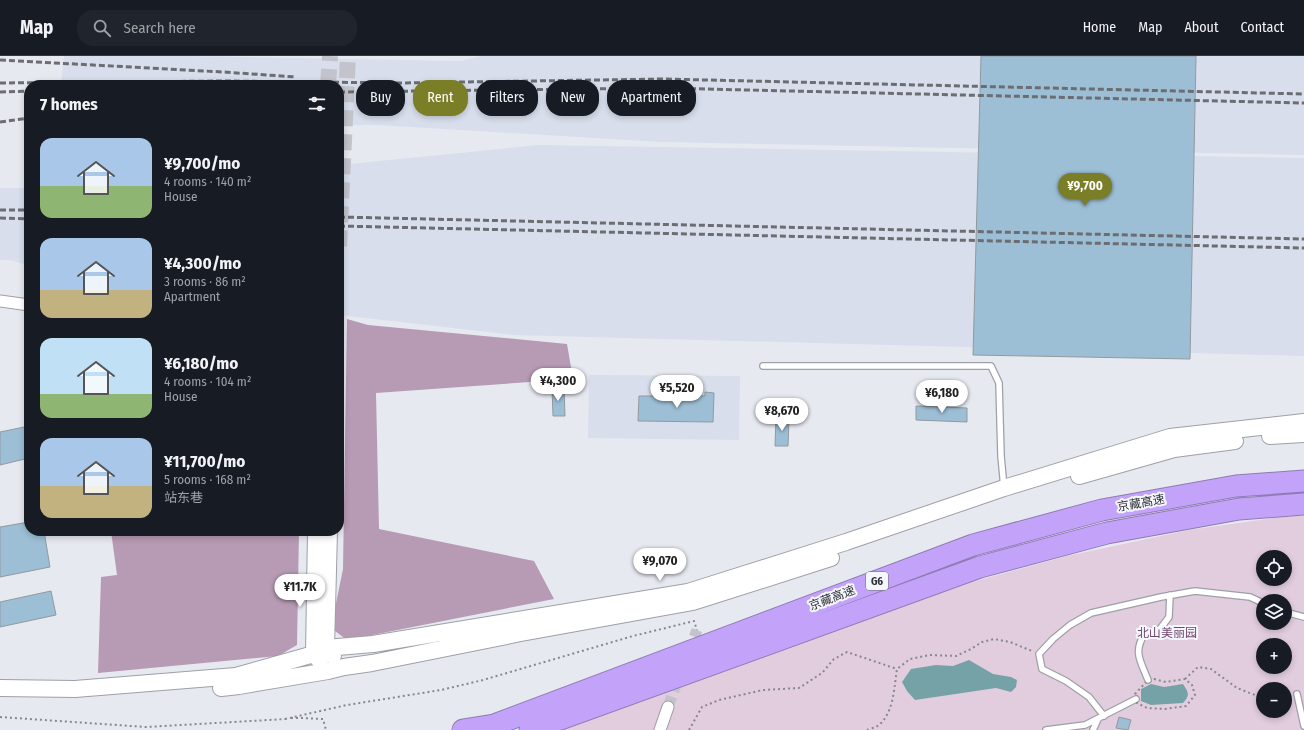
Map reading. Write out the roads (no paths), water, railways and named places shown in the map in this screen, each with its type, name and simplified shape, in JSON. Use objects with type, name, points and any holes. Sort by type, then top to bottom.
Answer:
[{"type":"highway","name":"京藏高速","points":[[463,730],[494,724],[973,545],[1102,510],[1236,486],[1304,481]]},
{"type":"highway","name":"京藏高速","points":[[530,730],[980,567],[1107,533],[1239,509],[1304,504]]},
{"type":"main road","points":[[0,688],[76,689],[236,676],[320,651],[688,592],[846,542],[1004,488],[1170,437],[1304,422]]},
{"type":"main road","points":[[0,698],[87,699],[238,686],[372,663],[521,633],[693,602],[850,552],[1002,498],[1174,449],[1273,436],[1304,434]]},
{"type":"main road","points":[[316,536],[320,651],[328,671]]},
{"type":"main road","points":[[320,651],[329,536]]},
{"type":"main road","points":[[320,651],[344,667]]},
{"type":"street","points":[[0,301],[24,304]]},
{"type":"street","points":[[660,730],[668,707]]},
{"type":"lane","points":[[763,366],[991,366],[999,383],[1000,456],[1004,488]]},
{"type":"lane","points":[[1104,716],[1089,697],[1066,681],[1042,669],[1039,654],[1070,624],[1091,613],[1170,595],[1195,592],[1215,593],[1250,597],[1256,600]]},
{"type":"lane","points":[[1148,680],[1141,664],[1138,649],[1145,633],[1160,629],[1169,617],[1170,595]]},
{"type":"lane","points":[[1292,614],[1304,618]]},
{"type":"lane","points":[[1297,694],[1304,726]]},
{"type":"lane","points":[[1046,730],[1085,725],[1136,699]]},
{"type":"lane","points":[[1093,730],[1098,719]]},
{"type":"water","points":[[969,660],[993,674],[1011,677],[1017,680],[1016,687],[1011,692],[996,688],[915,700],[907,691],[902,682],[911,669],[936,665],[953,666]]},
{"type":"water","points":[[1151,684],[1164,687],[1183,684],[1188,696],[1183,703],[1151,705],[1141,701],[1141,689]]},
{"type":"tunnel","points":[[328,80],[330,56]]},
{"type":"tunnel","points":[[344,140],[348,56]]},
{"type":"tunnel","points":[[688,652],[697,630]]},
{"type":"tunnel","points":[[668,707],[680,674]]},
{"type":"railway","points":[[0,60],[296,77]]},
{"type":"railway","points":[[344,82],[399,83],[664,79],[1304,94]]},
{"type":"railway","points":[[0,83],[24,83]]},
{"type":"railway","points":[[344,92],[662,88],[1304,103]]},
{"type":"railway","points":[[0,92],[24,91]]},
{"type":"railway","points":[[0,122],[24,119]]},
{"type":"railway","points":[[0,210],[24,210]]},
{"type":"railway","points":[[344,217],[1304,239]]},
{"type":"railway","points":[[0,218],[24,219]]},
{"type":"railway","points":[[344,226],[1304,248]]},
{"type":"park label","name":"北山美丽园","points":[[1167,633]]}]
